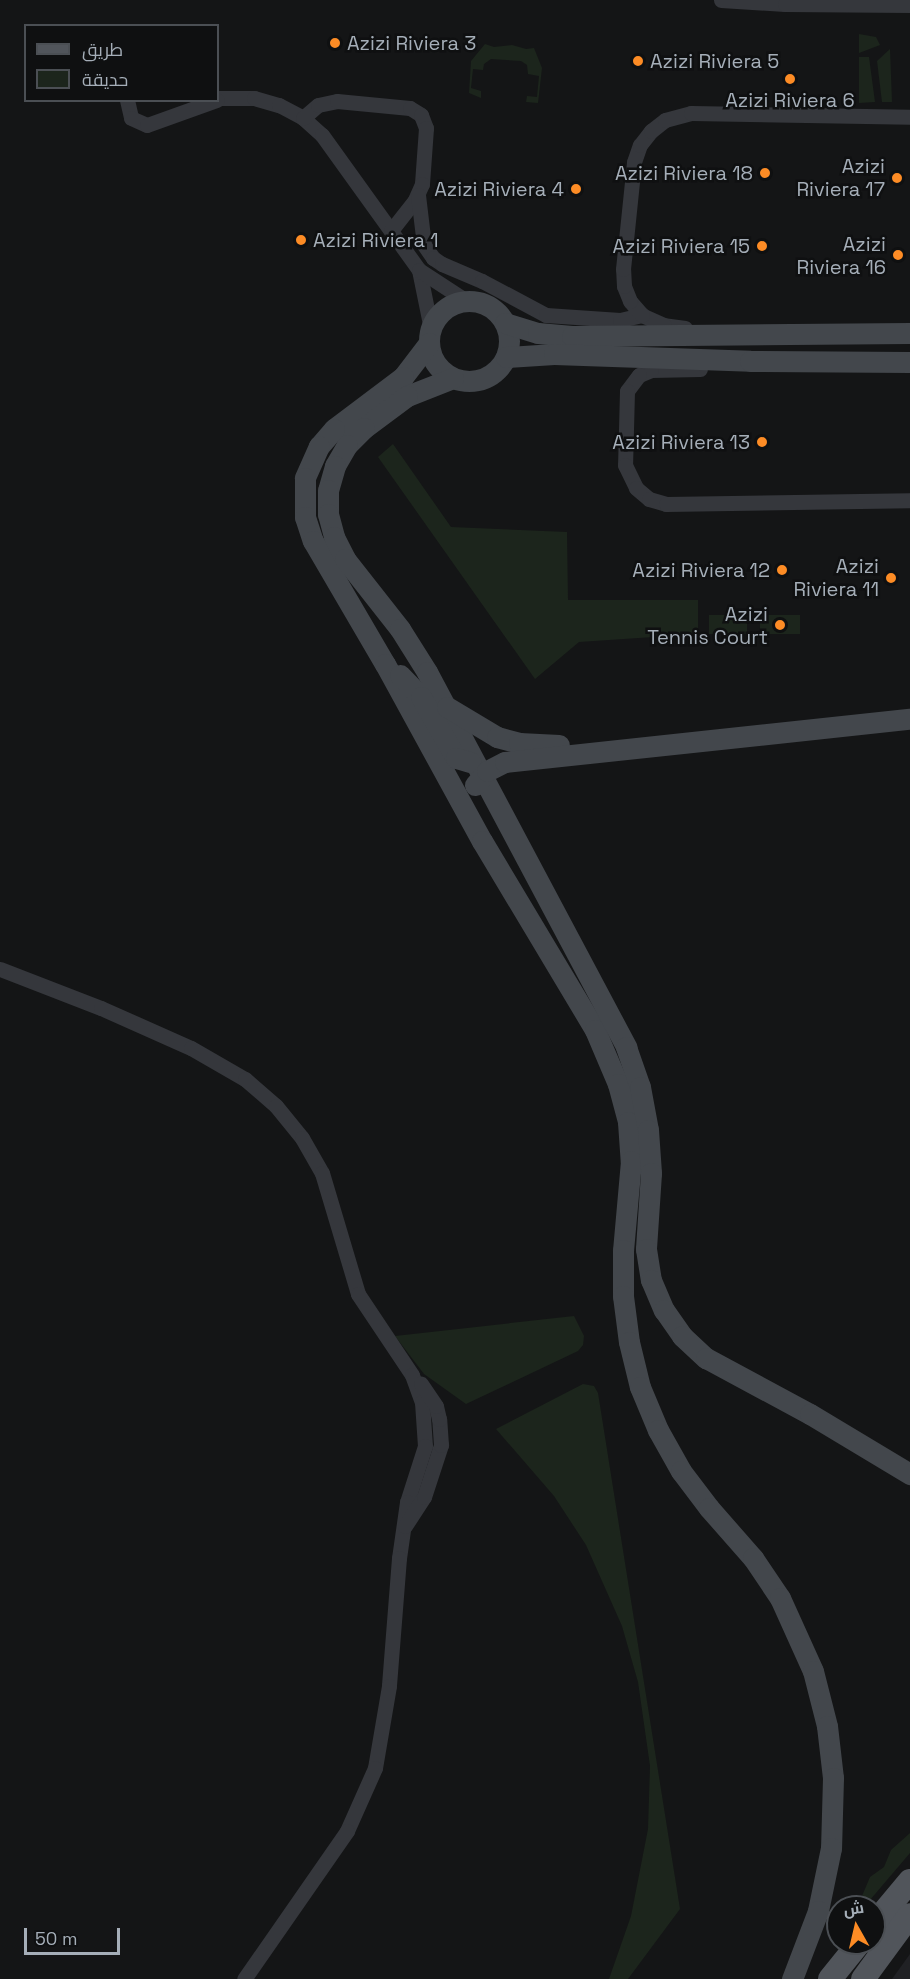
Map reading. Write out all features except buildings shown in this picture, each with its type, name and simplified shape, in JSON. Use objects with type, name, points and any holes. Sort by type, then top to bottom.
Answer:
[{"type":"main road","points":[[886,1910],[910,1881]]},
{"type":"main road","points":[[863,1979],[910,1915]]},
{"type":"main road","points":[[830,1979],[849,1955]]},
{"type":"street","points":[[721,0],[796,4],[910,5]]},
{"type":"street","points":[[219,99],[241,97],[267,101],[303,118],[331,145],[419,270],[468,302],[493,309],[505,322],[509,340],[506,357],[488,377],[471,381],[453,378],[430,385],[407,396],[355,436],[334,466],[327,502],[330,526],[339,548],[400,629],[444,705],[617,1027],[634,1067],[645,1109],[650,1152],[646,1233],[648,1265],[664,1310],[682,1336],[706,1358],[810,1414],[910,1474]]},
{"type":"street","points":[[303,118],[318,105],[337,101],[405,107],[418,112],[424,119],[426,128],[423,178],[418,195],[392,231]]},
{"type":"street","points":[[127,102],[131,118],[147,125],[209,102]]},
{"type":"street","points":[[742,336],[664,325],[642,315],[627,294],[623,269],[634,162],[645,137],[658,124],[674,116],[691,113],[910,117]]},
{"type":"street","points":[[418,195],[424,245],[437,261],[482,281],[546,315],[620,320],[642,315]]},
{"type":"street","points":[[419,270],[434,360],[453,378]]},
{"type":"street","points":[[468,302],[445,310],[418,361],[403,377],[326,437],[313,455],[303,491],[305,517],[313,541],[385,664],[466,812],[595,1030],[618,1084],[627,1122],[631,1161],[623,1250],[625,1319],[634,1365],[648,1409],[669,1451],[687,1480],[753,1558],[780,1598],[804,1646],[818,1689],[831,1754],[834,1801],[831,1848],[818,1911],[792,1979]]},
{"type":"street","points":[[505,322],[555,336],[910,333]]},
{"type":"street","points":[[506,357],[554,354],[750,361],[910,362]]},
{"type":"street","points":[[750,361],[712,369],[651,370],[634,379],[625,398],[625,465],[631,481],[642,495],[666,504],[910,500]]},
{"type":"street","points":[[385,664],[405,679],[421,697],[456,758],[478,768],[492,767],[505,762],[910,719]]},
{"type":"street","points":[[444,705],[476,726],[508,741],[583,746],[610,751]]},
{"type":"street","points":[[466,812],[478,768]]},
{"type":"street","points":[[0,969],[101,1008],[191,1048],[245,1079],[276,1106],[302,1138],[322,1173],[358,1294],[412,1375],[422,1402],[426,1431],[422,1459],[407,1502],[399,1558],[387,1705],[375,1768],[347,1831],[244,1979]]},
{"type":"shaded area","points":[[910,1954],[910,1979],[892,1979]]},
{"type":"green space","points":[[859,34],[876,37],[880,45],[859,53]]},
{"type":"green space","points":[[485,44],[494,47],[512,45],[526,49],[534,48],[542,68],[538,103],[526,102],[527,96],[537,97],[539,76],[528,74],[527,65],[521,61],[491,59],[484,64],[483,70],[473,69],[471,88],[481,91],[481,98],[469,93],[471,61]]},
{"type":"green space","points":[[890,49],[892,102],[882,102],[877,61]]},
{"type":"green space","points":[[859,57],[869,57],[875,102],[859,103]]},
{"type":"green space","points":[[393,444],[451,527],[567,532],[568,600],[698,600],[698,634],[579,642],[535,679],[378,457]]},
{"type":"green space","points":[[709,615],[747,615],[747,634],[709,634]]},
{"type":"green space","name":"Azizi Tennis Court","points":[[760,615],[800,615],[800,634],[760,634]]},
{"type":"green space","points":[[574,1316],[584,1336],[583,1345],[578,1351],[466,1404],[424,1374],[395,1336]]},
{"type":"green space","points":[[583,1384],[594,1386],[598,1393],[680,1909],[628,1979],[609,1979],[631,1916],[648,1829],[650,1766],[638,1682],[622,1626],[586,1545],[554,1496],[496,1429]]},
{"type":"green space","points":[[910,1833],[910,1853],[874,1895],[862,1895],[870,1877],[884,1867],[891,1850]]},
{"type":"place","name":"Azizi Riviera 3","points":[[335,43]]},
{"type":"place","name":"Azizi Riviera 5","points":[[638,61]]},
{"type":"place","name":"Azizi Riviera 6","points":[[790,79]]},
{"type":"place","name":"Azizi Riviera 18","points":[[765,173]]},
{"type":"place","name":"Azizi Riviera 17","points":[[897,178]]},
{"type":"place","name":"Azizi Riviera 4","points":[[576,189]]},
{"type":"place","name":"Azizi Riviera 1","points":[[301,240]]},
{"type":"place","name":"Azizi Riviera 15","points":[[762,246]]},
{"type":"place","name":"Azizi Riviera 16","points":[[898,255]]},
{"type":"place","name":"Azizi Riviera 13","points":[[762,442]]},
{"type":"place","name":"Azizi Riviera 12","points":[[782,570]]},
{"type":"place","name":"Azizi Riviera 11","points":[[891,578]]},
{"type":"place","name":"Azizi Tennis Court","points":[[780,625]]}]
